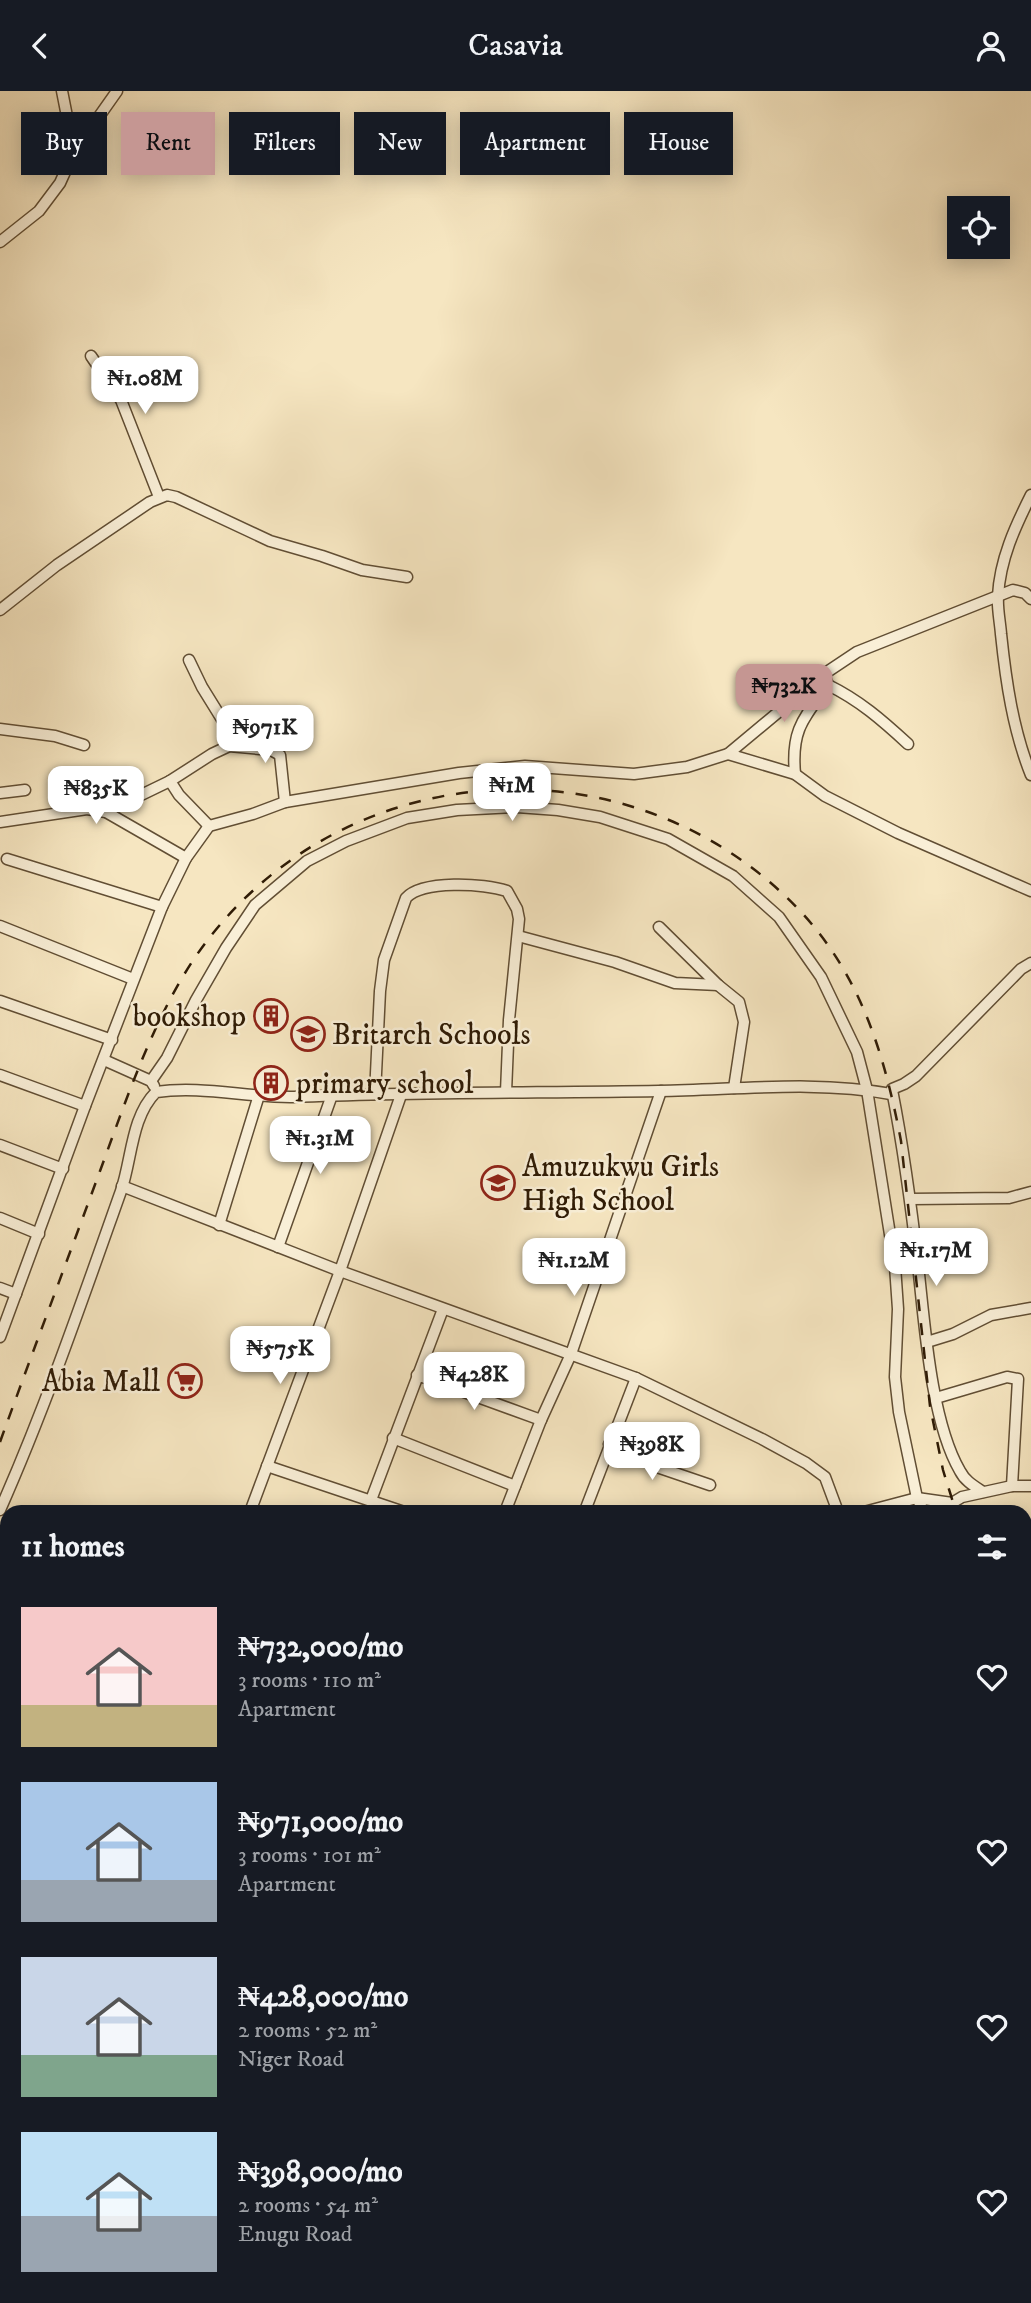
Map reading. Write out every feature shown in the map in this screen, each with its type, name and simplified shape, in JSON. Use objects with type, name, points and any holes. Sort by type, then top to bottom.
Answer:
[{"type":"street","points":[[62,91],[66,112]]},
{"type":"street","points":[[102,112],[117,91]]},
{"type":"street","points":[[0,242],[39,211],[64,175]]},
{"type":"street","points":[[91,356],[121,400],[159,497]]},
{"type":"street","points":[[1031,495],[1012,532],[1003,561],[998,597],[1012,714],[1031,775]]},
{"type":"street","points":[[0,610],[57,565],[159,497],[176,497],[270,541],[362,570],[407,577]]},
{"type":"street","points":[[0,1337],[162,907],[186,858],[209,826],[285,802],[459,773],[525,766],[634,774],[687,767],[728,754],[857,652],[1013,590],[1018,590],[1031,599]]},
{"type":"street","points":[[189,660],[228,729],[229,746]]},
{"type":"street","points":[[826,679],[873,711],[908,744]]},
{"type":"street","points":[[795,774],[793,755],[803,717],[826,679]]},
{"type":"street","points":[[0,729],[55,736],[84,745]]},
{"type":"street","points":[[106,812],[170,781],[229,746],[271,750],[280,755],[285,802]]},
{"type":"street","points":[[728,754],[795,774],[825,796],[872,820],[1031,891]]},
{"type":"street","points":[[170,781],[179,796],[209,826]]},
{"type":"street","points":[[0,793],[24,790]]},
{"type":"street","points":[[151,1080],[167,1058],[196,1000],[255,905],[307,861],[346,841],[407,818],[457,810],[517,807],[600,817],[668,839],[733,876],[779,916],[821,977],[857,1052],[867,1090],[895,1266],[898,1309],[895,1377],[899,1412],[920,1505]]},
{"type":"street","points":[[0,823],[88,809],[106,812],[186,858]]},
{"type":"street","points":[[7,859],[162,907]]},
{"type":"street","points":[[374,1094],[384,960],[406,898],[424,887],[458,885],[482,885],[507,891],[517,909],[519,919],[509,1020],[506,1092]]},
{"type":"street","points":[[0,926],[134,979]]},
{"type":"street","points":[[659,926],[718,985],[739,1002],[744,1022],[734,1089]]},
{"type":"street","points":[[517,936],[615,962],[675,983],[718,985]]},
{"type":"street","points":[[2,1505],[56,1371],[122,1186],[140,1116],[156,1092],[194,1091],[286,1097],[402,1093],[660,1091],[788,1086],[867,1090],[891,1094],[892,1089],[916,1076],[1021,969],[1031,963]]},
{"type":"street","points":[[0,1001],[112,1039]]},
{"type":"street","points":[[104,1060],[151,1080],[156,1092]]},
{"type":"street","points":[[0,1075],[85,1106]]},
{"type":"street","points":[[892,1089],[911,1199],[927,1342],[942,1426],[960,1472],[983,1492]]},
{"type":"street","points":[[508,1505],[541,1420],[571,1354],[660,1091]]},
{"type":"street","points":[[253,1505],[340,1271],[402,1093]]},
{"type":"street","points":[[219,1224],[259,1095]]},
{"type":"street","points":[[278,1247],[332,1095]]},
{"type":"street","points":[[0,1145],[63,1168]]},
{"type":"street","points":[[122,1186],[340,1271],[636,1378],[806,1463],[825,1477],[835,1505]]},
{"type":"street","points":[[911,1199],[1009,1198],[1031,1192]]},
{"type":"street","points":[[0,1218],[39,1234]]},
{"type":"street","points":[[0,1288],[16,1294]]},
{"type":"street","points":[[927,1342],[991,1315],[1031,1308]]},
{"type":"street","points":[[371,1500],[443,1309]]},
{"type":"street","points":[[417,1375],[541,1420]]},
{"type":"street","points":[[936,1398],[1007,1377],[1018,1379],[1012,1486]]},
{"type":"street","points":[[590,1505],[609,1444],[636,1378]]},
{"type":"street","points":[[393,1438],[515,1486]]},
{"type":"street","points":[[609,1444],[660,1468],[710,1485]]},
{"type":"street","points":[[267,1466],[385,1505]]},
{"type":"street","points":[[890,1505],[917,1498],[952,1503],[962,1497],[983,1492],[1012,1486],[1031,1486]]},
{"type":"railway","points":[[0,1442],[146,1049],[175,990],[210,937],[271,875],[342,830],[419,801],[500,790],[582,795],[662,817],[736,856],[802,913],[841,964],[868,1020],[895,1110],[901,1141],[930,1406],[943,1470],[954,1505]]},
{"type":"place","name":"bookshop","points":[[271,1016]]},
{"type":"place","name":"Britarch Schools","points":[[308,1034]]},
{"type":"place","name":"primary school","points":[[271,1083]]},
{"type":"place","name":"Amuzukwu Girls High School","points":[[498,1183]]},
{"type":"place","name":"Abia Mall","points":[[185,1381]]}]
